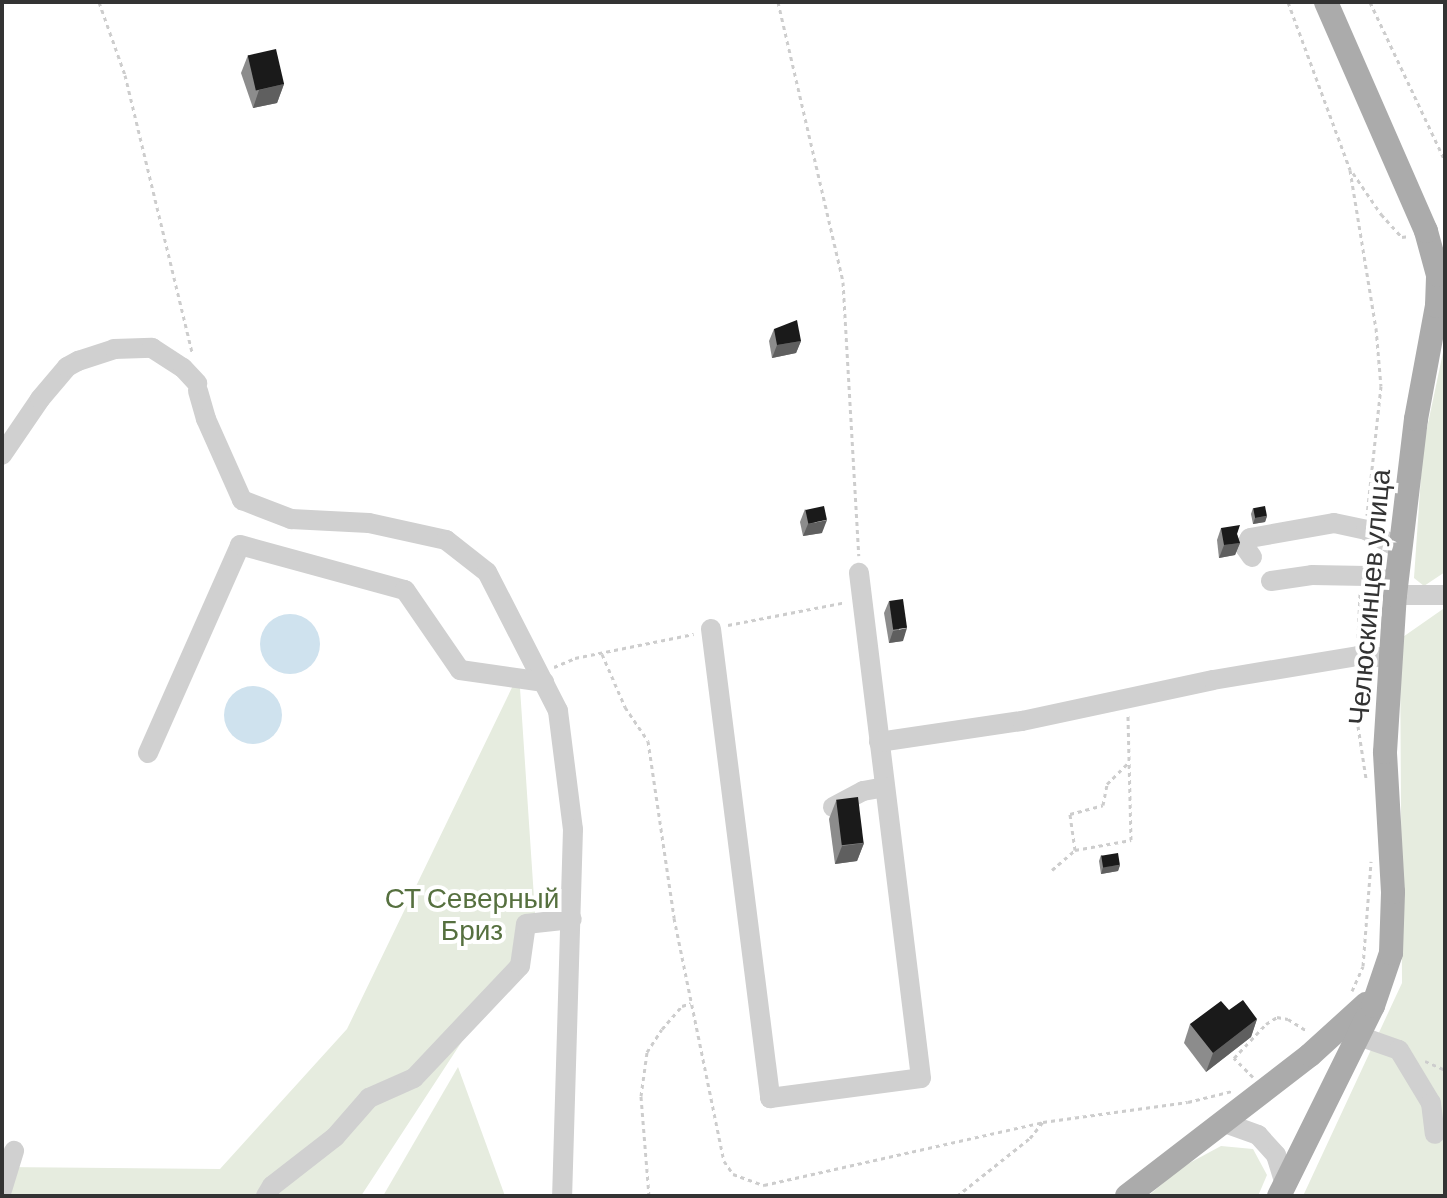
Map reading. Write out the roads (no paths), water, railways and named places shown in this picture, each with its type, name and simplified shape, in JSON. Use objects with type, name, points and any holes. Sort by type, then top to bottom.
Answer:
[{"type":"main road","name":"Челюскинцев улица","points":[[1282,1191],[1359,1036],[1385,975],[1393,929],[1385,752],[1395,588],[1416,419],[1437,306],[1438,275],[1326,2]]},
{"type":"main road","points":[[1127,1196],[1320,1047],[1365,1007],[1385,975]]},
{"type":"main road","points":[[1287,1074],[1327,1054],[1348,1059]]},
{"type":"main road","points":[[1287,1074],[1321,1070],[1331,1094]]},
{"type":"street","points":[[1423,242],[1445,271]]},
{"type":"street","points":[[2,455],[40,399],[67,367],[114,349],[152,348],[183,368],[198,387],[206,419],[242,500],[291,519],[369,523],[446,540],[487,572],[558,711],[573,829],[562,1196]]},
{"type":"street","points":[[1252,557],[1245,547],[1250,538],[1334,523],[1366,530],[1399,548]]},
{"type":"street","points":[[148,753],[240,545],[405,590],[460,670],[542,678]]},
{"type":"street","points":[[711,629],[770,1098],[921,1078],[859,573]]},
{"type":"street","points":[[1271,581],[1312,575],[1367,576],[1395,588],[1445,595]]},
{"type":"street","points":[[879,742],[1022,721],[1213,680],[1358,656],[1391,658]]},
{"type":"street","points":[[833,807],[854,804],[885,787]]},
{"type":"street","points":[[266,1196],[272,1186],[335,1137],[369,1098],[414,1078],[520,966],[526,924],[572,919]]},
{"type":"street","points":[[1359,1036],[1399,1050],[1431,1103],[1435,1134]]},
{"type":"street","points":[[1225,1123],[1258,1135],[1276,1155],[1282,1191]]},
{"type":"street","points":[[2,1190],[14,1151]]},
{"type":"water","points":[[290,614],[311,623],[320,644],[311,665],[290,674],[269,665],[260,644],[269,623]]},
{"type":"water","points":[[253,686],[274,694],[282,715],[274,736],[253,744],[232,736],[224,715],[232,694]]},
{"type":"park label","name":"СТ Северный Бриз","points":[[472,913]]}]
